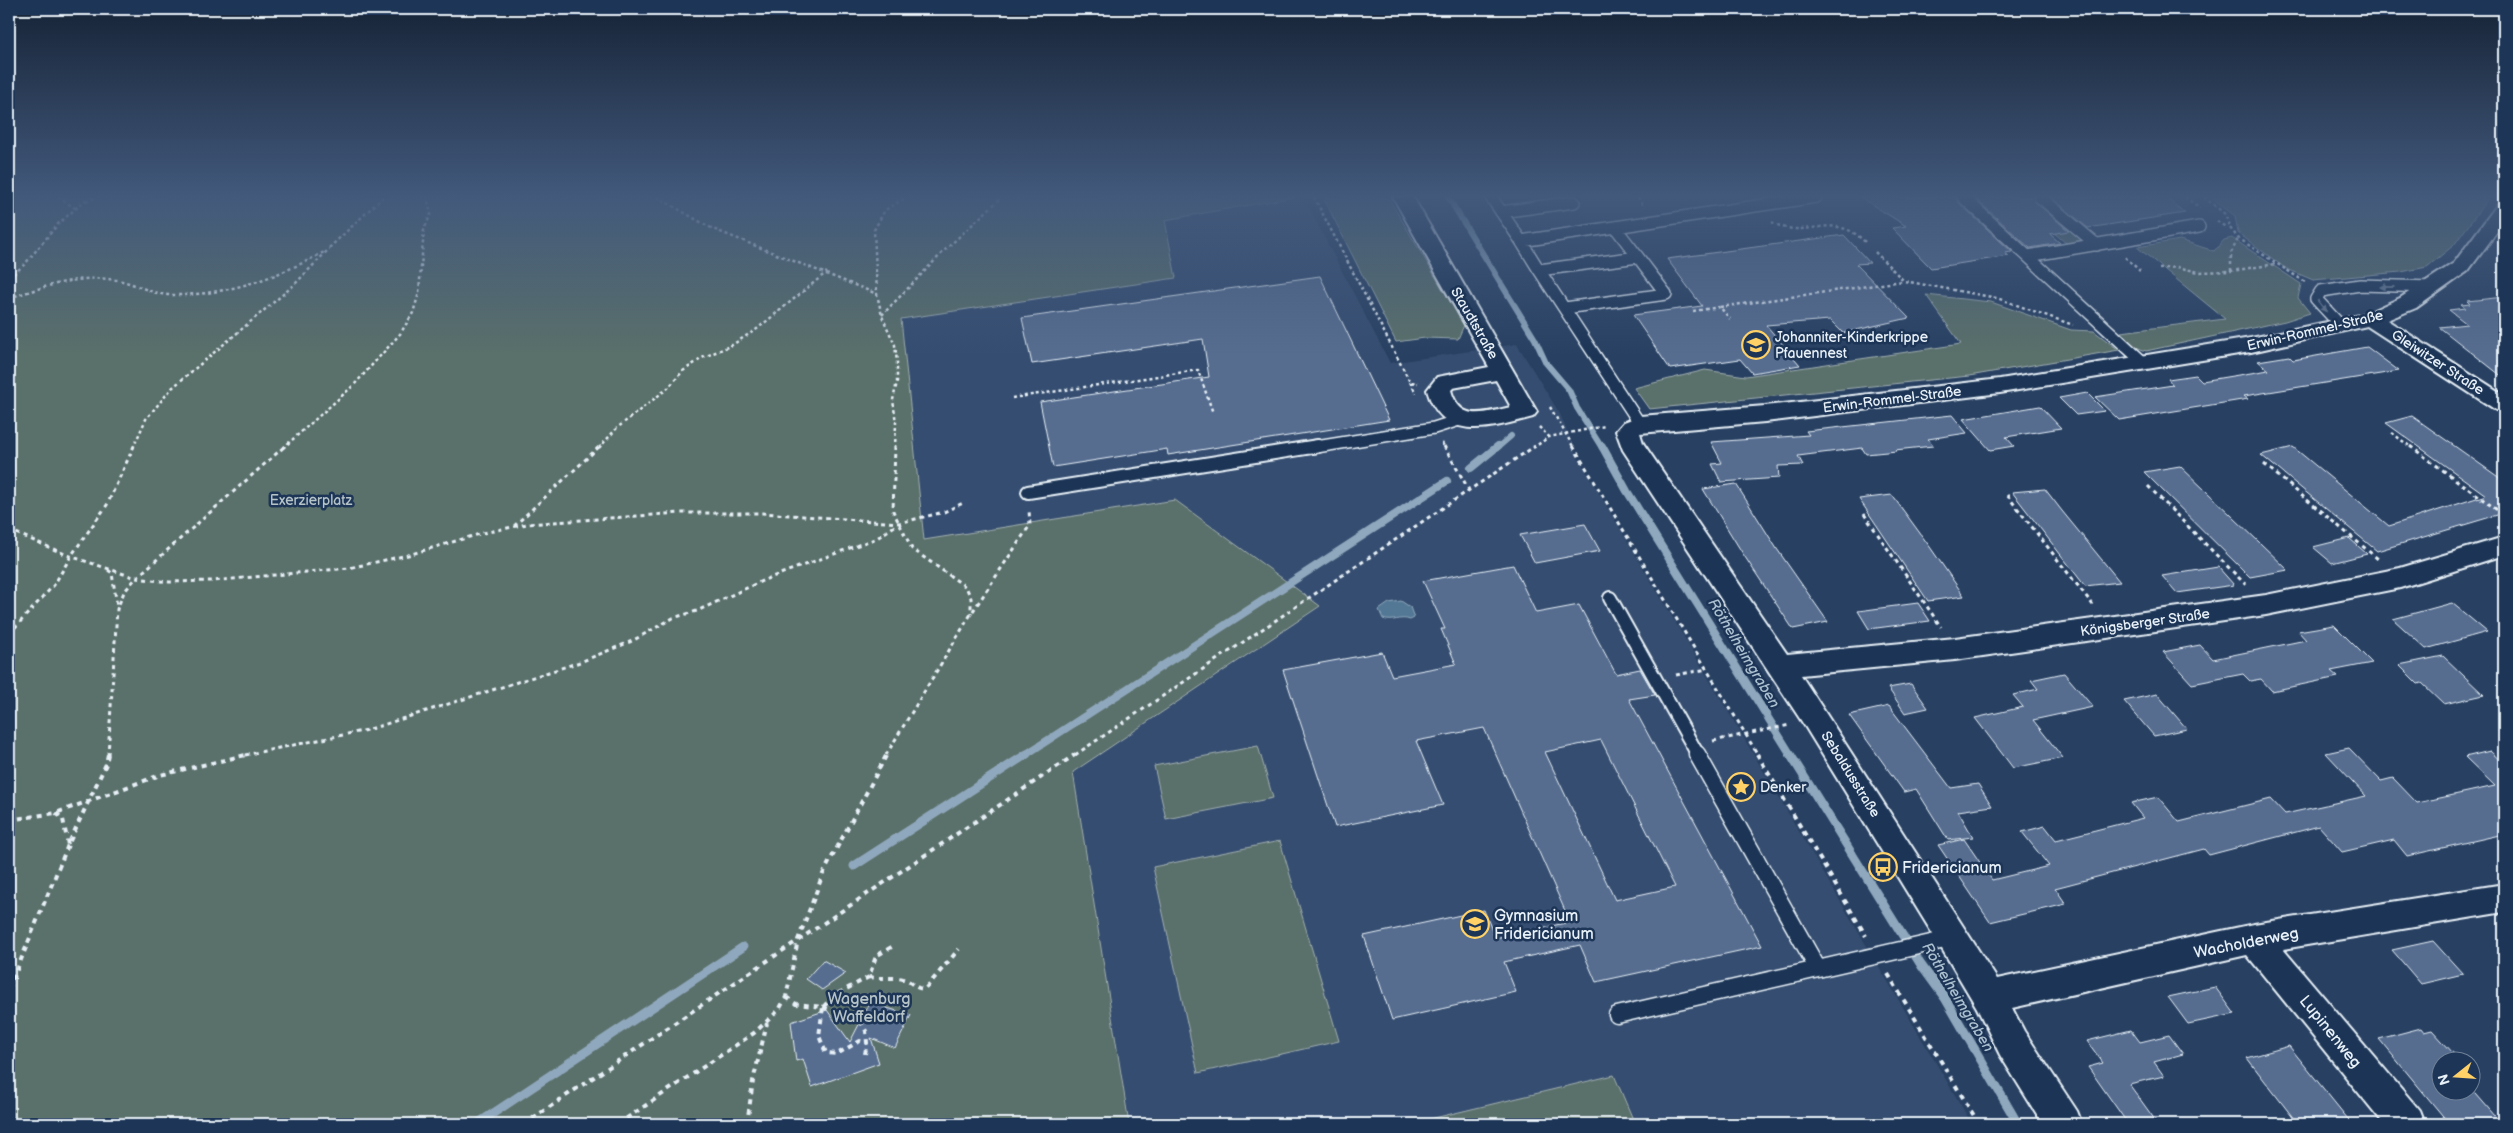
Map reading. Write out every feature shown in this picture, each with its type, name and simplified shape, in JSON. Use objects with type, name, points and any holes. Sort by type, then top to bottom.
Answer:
[{"type":"street","name":"Staudtstraße","points":[[1433,250],[1526,412],[1472,422],[1458,420]]},
{"type":"street","name":"Erwin-Rommel-Straße","points":[[1625,427],[1944,394],[2144,363],[2342,326],[2371,319],[2408,303],[2436,287],[2462,267],[2474,250]]},
{"type":"street","name":"Gleiwitzer Straße","points":[[2371,319],[2504,406]]},
{"type":"street","name":"Staudtstraße","points":[[1441,385],[1451,380],[1503,372]]},
{"type":"street","points":[[1441,385],[1440,398],[1448,412],[1458,420]]},
{"type":"street","name":"Sebaldusstraße","points":[[1625,427],[1631,444],[1816,720],[1944,940],[1989,997],[2012,1044],[2064,1124]]},
{"type":"street","name":"Königsberger Straße","points":[[1779,666],[1955,649],[2266,605],[2400,578],[2504,546]]},
{"type":"street","name":"Wacholderweg","points":[[1989,997],[2254,939],[2504,898]]},
{"type":"street","name":"Lupinenweg","points":[[2254,939],[2407,1124]]},
{"type":"lane","points":[[1527,250],[1565,308],[1625,427]]},
{"type":"lane","points":[[1565,308],[1666,294],[1633,250]]},
{"type":"lane","points":[[2021,250],[2144,363]]},
{"type":"lane","points":[[2028,256],[2063,250]]},
{"type":"lane","points":[[1539,270],[1638,257]]},
{"type":"lane","points":[[2342,326],[2316,299],[2321,291],[2329,288],[2356,286],[2436,287]]},
{"type":"lane","points":[[1028,492],[1434,428],[1458,420]]},
{"type":"lane","points":[[1610,598],[1818,969]]},
{"type":"lane","points":[[1617,1015],[1944,940]]},
{"type":"path","points":[[9,278],[25,264],[37,250]]},
{"type":"path","points":[[9,298],[59,284],[105,279],[120,280],[145,290],[170,295],[217,291],[264,279],[301,266],[327,250]]},
{"type":"path","points":[[9,634],[54,585],[71,556],[106,505],[124,462],[151,413],[172,388],[199,363],[294,285],[328,250]]},
{"type":"path","points":[[117,609],[124,592],[136,578],[354,385],[400,334],[413,313],[419,293],[422,250]]},
{"type":"path","points":[[769,250],[877,294]]},
{"type":"path","points":[[875,250],[877,294],[882,316],[895,345],[897,362],[897,382],[893,400],[896,443],[892,492],[893,511],[912,549],[966,587],[972,598],[970,614]]},
{"type":"path","points":[[882,316],[945,250]]},
{"type":"path","points":[[1341,250],[1410,382],[1441,385]]},
{"type":"path","points":[[2231,271],[2232,250]]},
{"type":"path","points":[[2255,250],[2321,291]]},
{"type":"path","points":[[1874,252],[1904,281]]},
{"type":"path","points":[[2159,268],[2177,266],[2199,272],[2231,271],[2275,264]]},
{"type":"path","points":[[513,527],[532,506],[571,475],[617,428],[668,388],[683,371],[704,357],[732,345],[757,329],[788,306],[805,288],[826,272]]},
{"type":"path","points":[[1693,311],[1904,281],[1997,298],[2082,328],[2108,330]]},
{"type":"path","points":[[1720,307],[1730,319]]},
{"type":"path","points":[[1012,398],[1198,370],[1213,413]]},
{"type":"path","points":[[524,1124],[1549,437],[1565,432],[1625,427]]},
{"type":"path","points":[[1565,432],[1746,734],[1882,954],[1978,1124]]},
{"type":"path","points":[[2392,432],[2504,515]]},
{"type":"path","points":[[2264,464],[2400,578]]},
{"type":"path","points":[[2148,486],[2266,605]]},
{"type":"path","points":[[618,1124],[767,1022],[777,1013],[786,997],[798,940],[823,874],[878,767],[970,614],[1030,526],[1028,492]]},
{"type":"path","points":[[2007,495],[2110,627]]},
{"type":"path","points":[[9,530],[71,556],[136,578],[169,582],[348,568],[408,555],[513,527],[680,512],[762,513],[862,522],[899,523],[944,512],[964,502]]},
{"type":"path","points":[[1864,514],[1955,649]]},
{"type":"path","points":[[9,820],[56,812],[160,775],[262,750],[301,745],[367,730],[580,662],[632,641],[673,618],[697,611],[704,606],[797,566],[828,558],[863,545],[899,523]]},
{"type":"path","points":[[9,989],[68,845],[94,790],[109,752],[117,609],[112,573],[104,567]]},
{"type":"path","points":[[1656,680],[1707,669]]},
{"type":"path","points":[[1693,745],[1798,724]]},
{"type":"path","points":[[56,812],[63,819],[68,845]]},
{"type":"path","points":[[869,977],[876,956],[895,945]]},
{"type":"path","points":[[867,1043],[860,1041],[837,1054],[826,1053],[819,1036],[823,1007],[835,995],[869,977],[884,980],[903,979],[917,989],[925,989],[959,949]]},
{"type":"path","points":[[786,997],[796,1004],[823,1007],[854,1014],[860,1018],[868,1030],[865,1054]]},
{"type":"path","points":[[747,1124],[753,1081],[767,1022]]},
{"type":"shaded area","name":"Gymnasium Fridericianum","points":[[1170,250],[1331,250],[1390,363],[1517,344],[1560,414],[1577,456],[1972,1124],[1635,1124],[1614,1076],[1409,1124],[1129,1124],[1073,772],[1320,606],[924,540],[900,318],[1175,278]]},
{"type":"shaded area","points":[[1401,601],[1410,607],[1414,618],[1410,620],[1383,619],[1379,610],[1389,603]]},
{"type":"green space","name":"Exerzierplatz","points":[[9,250],[1171,250],[1176,278],[901,319],[924,540],[1175,500],[1320,606],[1073,772],[1129,1124],[9,1124]]},
{"type":"green space","points":[[1350,250],[1419,250],[1464,325],[1458,339],[1425,338],[1396,342]]},
{"type":"green space","points":[[2141,250],[2250,250],[2301,284],[2298,298],[2310,313],[2285,321],[2146,351],[2136,347],[2121,332],[2225,319]]},
{"type":"green space","points":[[2261,250],[2448,250],[2427,267],[2401,272],[2313,280],[2285,268]]},
{"type":"green space","points":[[1926,295],[1991,302],[2071,330],[2094,331],[2119,350],[1969,376],[1649,409],[1634,388],[1705,370],[1746,376],[1961,344]]},
{"type":"green space","points":[[1258,746],[1273,798],[1166,819],[1154,766]]},
{"type":"green space","points":[[1280,841],[1339,1041],[1198,1073],[1153,867]]},
{"type":"green space","points":[[1614,1075],[1635,1124],[1409,1124]]},
{"type":"building","points":[[1734,250],[1858,250],[1870,263],[1856,264],[1909,318],[1843,333],[1830,320],[1766,325],[1800,365],[1752,373],[1740,359],[1670,369],[1633,315],[1702,306],[1667,259]]},
{"type":"building","points":[[1913,250],[2010,250],[2012,252],[2005,253],[2009,256],[1931,268]]},
{"type":"building","points":[[1320,276],[1389,420],[1168,455],[1167,449],[1053,467],[1040,402],[1209,377],[1203,339],[1032,364],[1022,318]]},
{"type":"building","points":[[2504,297],[2504,378],[2439,327],[2467,324],[2449,310],[2465,308],[2461,305],[2470,304],[2467,301]]},
{"type":"building","points":[[2367,347],[2399,371],[2244,396],[2248,399],[2119,420],[2095,397],[2173,385],[2168,379],[2196,375],[2202,381],[2269,370],[2258,361],[2289,356],[2293,360]]},
{"type":"building","points":[[2087,393],[2105,411],[2076,415],[2059,398]]},
{"type":"building","points":[[2040,406],[2061,428],[2006,437],[2014,446],[1990,450],[1963,419]]},
{"type":"building","points":[[1952,415],[1967,433],[1928,439],[1933,446],[1895,450],[1897,451],[1866,454],[1862,448],[1798,456],[1803,465],[1778,466],[1779,478],[1721,482],[1712,464],[1722,463],[1711,442],[1809,435],[1806,431]]},
{"type":"building","points":[[2412,416],[2504,481],[2504,513],[2377,551],[2261,455],[2293,447],[2389,526],[2486,495],[2386,423]]},
{"type":"building","points":[[2180,466],[2288,570],[2250,577],[2144,472]]},
{"type":"building","points":[[1736,484],[1777,549],[1828,622],[1793,629],[1743,554],[1703,489]]},
{"type":"building","points":[[2045,489],[2120,582],[2085,586],[2012,492]]},
{"type":"building","points":[[1892,495],[1964,596],[1928,601],[1859,499]]},
{"type":"building","points":[[1585,524],[1600,551],[1535,563],[1520,535]]},
{"type":"building","points":[[2349,538],[2367,554],[2332,563],[2313,547]]},
{"type":"building","name":"Gymnasium Fridericianum","points":[[1513,565],[1536,613],[1579,605],[1616,674],[1640,669],[1655,695],[1629,699],[1762,946],[1596,982],[1580,945],[1504,962],[1516,992],[1392,1020],[1364,936],[1484,910],[1495,938],[1570,922],[1484,728],[1416,741],[1443,805],[1335,827],[1283,670],[1382,652],[1392,676],[1456,664],[1441,629],[1445,629],[1423,581]],"holes":[[[1601,740],[1675,887],[1615,900],[1545,752]]]},
{"type":"building","points":[[2218,567],[2234,585],[2177,593],[2162,576]]},
{"type":"building","points":[[1918,603],[1930,621],[1869,629],[1858,611]]},
{"type":"building","points":[[2452,603],[2487,632],[2426,649],[2393,619]]},
{"type":"building","points":[[2334,625],[2372,663],[2331,671],[2338,677],[2272,691],[2261,679],[2250,681],[2243,674],[2192,684],[2163,652],[2200,645],[2213,659],[2306,640],[2298,631]]},
{"type":"building","points":[[2443,656],[2484,695],[2444,704],[2422,683],[2418,684],[2399,665]]},
{"type":"building","points":[[2064,673],[2093,707],[2033,720],[2063,758],[2013,768],[1975,718],[2023,707],[2013,695],[2038,689],[2031,680]]},
{"type":"building","points":[[1911,684],[1928,708],[1905,713],[1888,688]]},
{"type":"building","points":[[2157,694],[2187,729],[2154,736],[2124,701]]},
{"type":"building","points":[[1889,706],[1951,788],[1978,784],[1992,806],[1958,811],[1973,837],[1948,840],[1916,789],[1904,792],[1849,715]]},
{"type":"building","points":[[2349,748],[2381,781],[2393,778],[2417,803],[2495,786],[2465,757],[2490,751],[2504,764],[2504,834],[2407,856],[2394,840],[2342,852],[2319,826],[2209,855],[2204,849],[2055,888],[2066,904],[1990,922],[1938,845],[1964,839],[1992,880],[2049,866],[2022,832],[2045,826],[2056,840],[2143,818],[2131,803],[2158,797],[2179,822],[2271,799],[2285,814],[2366,796],[2326,753]]},
{"type":"building","points":[[2433,941],[2463,974],[2421,984],[2392,950]]},
{"type":"building","points":[[823,960],[846,973],[822,990],[806,979]]},
{"type":"building","points":[[2215,987],[2235,1014],[2188,1024],[2168,997]]},
{"type":"building","points":[[870,1003],[911,1015],[895,1048],[871,1038],[879,1063],[812,1087],[803,1059],[796,1061],[791,1022],[827,1010],[850,1042]]},
{"type":"building","points":[[2421,1028],[2424,1032],[2432,1030],[2450,1050],[2430,1050],[2430,1100],[2480,1099],[2502,1124],[2453,1124],[2447,1121],[2379,1039]]},
{"type":"building","points":[[2131,1030],[2140,1042],[2169,1035],[2183,1054],[2154,1062],[2164,1076],[2129,1084],[2158,1124],[2128,1124],[2088,1067],[2103,1063],[2087,1041]]},
{"type":"building","points":[[2289,1046],[2352,1124],[2298,1124],[2247,1058]]},
{"type":"waterway","name":"Röthelheimgraben","points":[[1480,250],[1535,339],[1546,363],[1569,390],[1577,408],[1602,448]]},
{"type":"waterway","points":[[1497,448],[1511,436]]},
{"type":"waterway","points":[[1471,468],[1498,446]]},
{"type":"waterway","name":"Röthelheimgraben","points":[[1602,446],[1627,491],[1791,755]]},
{"type":"waterway","points":[[1025,755],[1447,481]]},
{"type":"waterway","points":[[854,866],[1027,754]]},
{"type":"waterway","name":"Röthelheimgraben","points":[[1790,754],[1921,965],[1945,998],[2018,1124]]},
{"type":"waterway","points":[[477,1124],[743,947]]},
{"type":"place","name":"Johanniter-Kinderkrippe Pfauennest","points":[[1756,345]]},
{"type":"place","name":"Denker","points":[[1741,787]]},
{"type":"place","name":"Fridericianum","points":[[1883,867]]},
{"type":"place","name":"Gymnasium Fridericianum","points":[[1475,924]]},
{"type":"park label","name":"Wagenburg Waffeldorf","points":[[869,1007]]}]
